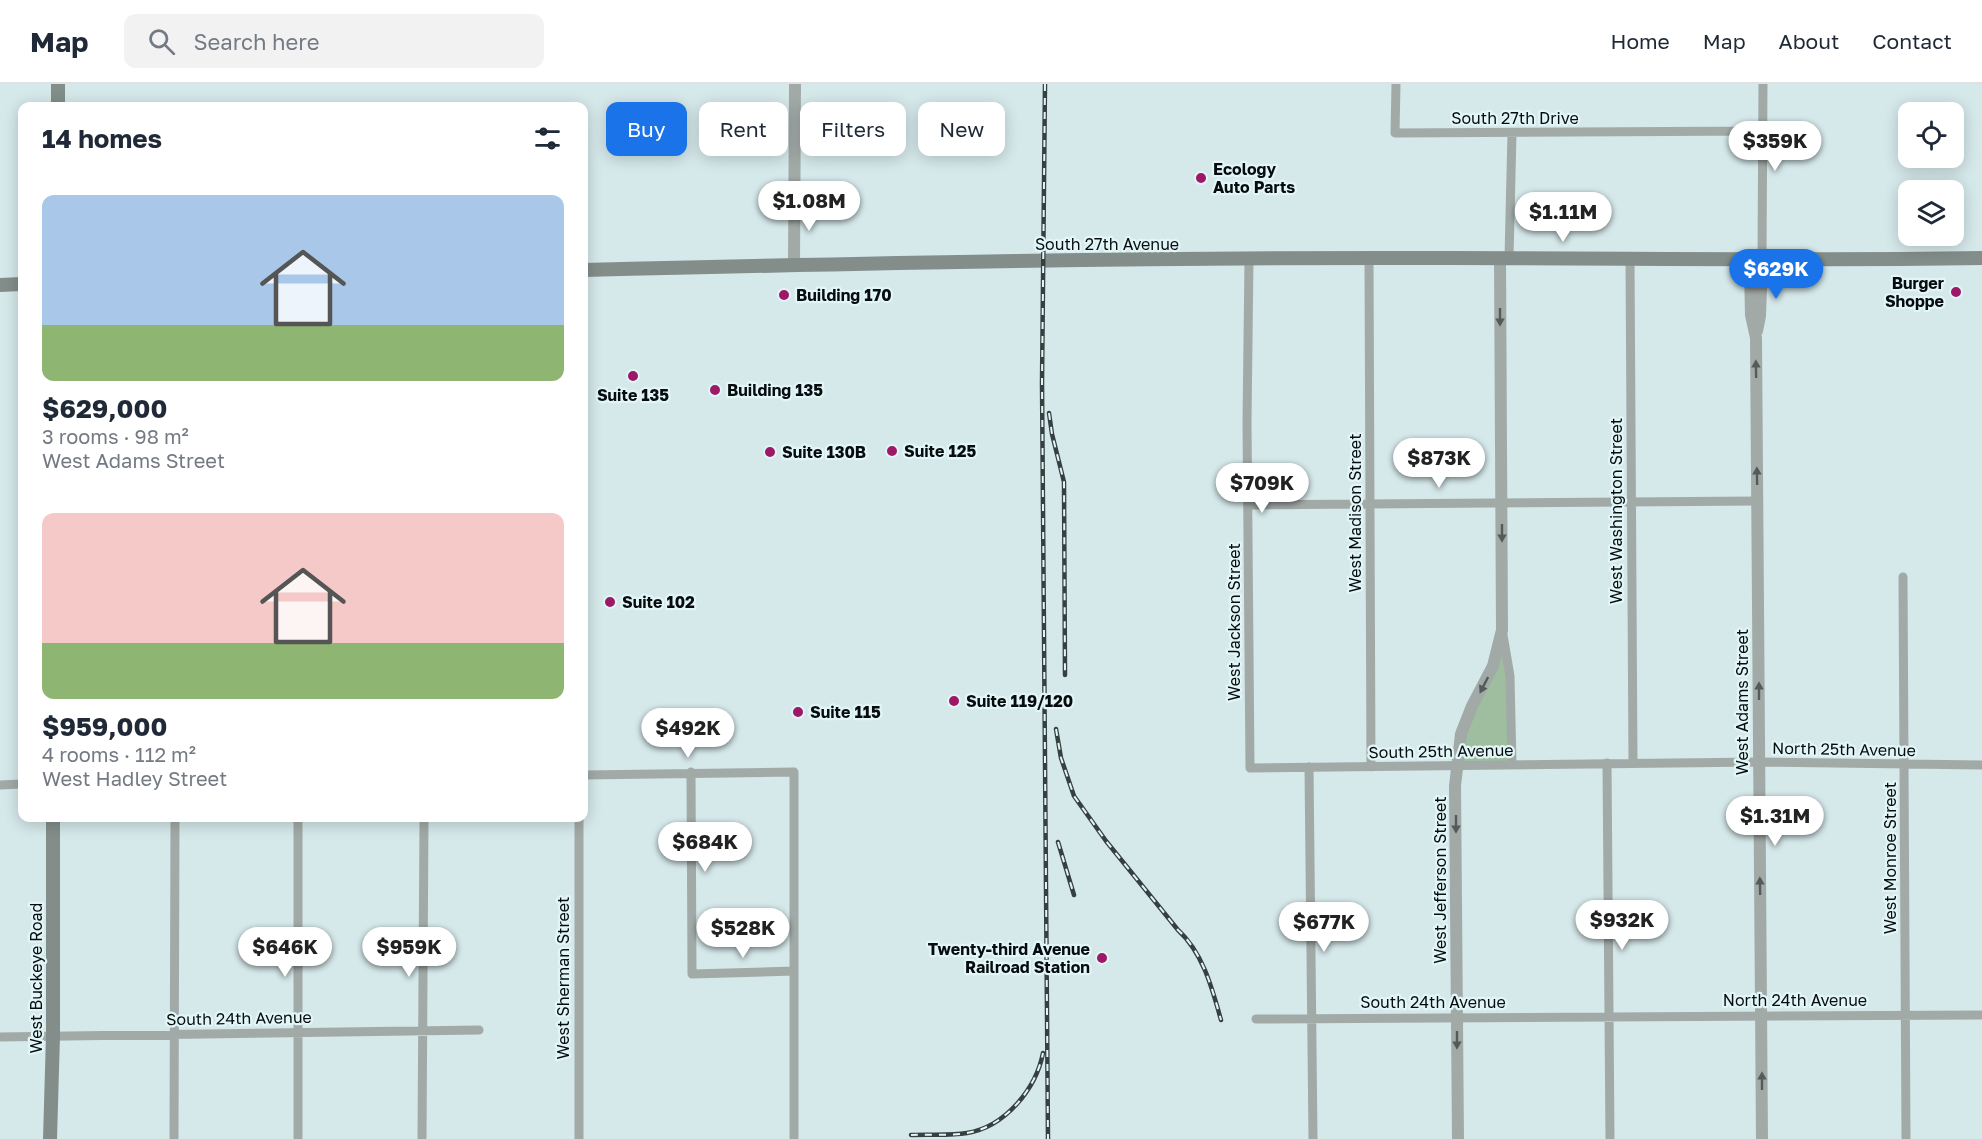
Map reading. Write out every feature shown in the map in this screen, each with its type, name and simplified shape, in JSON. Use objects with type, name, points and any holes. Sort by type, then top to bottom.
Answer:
[{"type":"main road","points":[[57,102],[58,84]]},
{"type":"main road","name":"South 27th Avenue","points":[[588,270],[1249,259],[1982,258]]},
{"type":"main road","points":[[0,285],[18,284]]},
{"type":"main road","name":"West Buckeye Road","points":[[50,1139],[53,1036],[53,822]]},
{"type":"street","points":[[794,265],[795,84]]},
{"type":"street","name":"South 27th Drive","points":[[1396,84],[1395,133],[1762,131]]},
{"type":"street","name":"West Adams Street","points":[[1762,1139],[1756,338],[1760,316],[1762,259],[1763,84]]},
{"type":"street","name":"West Jefferson Street","points":[[1512,133],[1505,258],[1502,502],[1502,630],[1510,676],[1512,765]]},
{"type":"street","name":"West Jackson Street","points":[[1249,259],[1250,768]]},
{"type":"street","name":"West Madison Street","points":[[1369,259],[1371,767]]},
{"type":"street","name":"West Washington Street","points":[[1630,259],[1633,763]]},
{"type":"street","name":"West Adams Street","points":[[1738,260],[1750,269],[1751,315],[1756,338]]},
{"type":"street","points":[[1248,505],[1758,501]]},
{"type":"street","name":"West Monroe Street","points":[[1903,577],[1906,1139]]},
{"type":"street","name":"West Jefferson Street","points":[[1458,1139],[1455,786],[1461,734],[1472,706],[1493,666],[1502,630]]},
{"type":"street","points":[[1607,763],[1610,1139]]},
{"type":"street","name":"North 25th Avenue","points":[[1633,763],[1982,765]]},
{"type":"street","name":"South 25th Avenue","points":[[1250,768],[1633,763]]},
{"type":"street","points":[[1309,767],[1313,1139]]},
{"type":"street","points":[[691,772],[692,974],[794,971]]},
{"type":"street","points":[[588,775],[794,772],[794,1139]]},
{"type":"street","points":[[0,785],[18,784]]},
{"type":"street","points":[[174,1139],[176,822]]},
{"type":"street","points":[[298,822],[298,1139]]},
{"type":"street","points":[[422,1139],[424,822]]},
{"type":"street","name":"West Sherman Street","points":[[579,822],[579,1139]]},
{"type":"street","name":"North 24th Avenue","points":[[1609,1016],[1982,1015]]},
{"type":"street","name":"South 24th Avenue","points":[[1256,1019],[1609,1016]]},
{"type":"street","name":"South 24th Avenue","points":[[0,1037],[479,1030]]},
{"type":"green space","points":[[1502,630],[1506,658],[1512,765],[1457,766],[1459,747]]},
{"type":"railway","points":[[1045,84],[1042,383],[1048,1139]]},
{"type":"railway","points":[[1049,413],[1064,482],[1065,675]]},
{"type":"railway","points":[[1056,729],[1061,758],[1074,796],[1106,841],[1194,949],[1206,972],[1221,1020]]},
{"type":"railway","points":[[1058,842],[1074,895]]},
{"type":"railway","points":[[911,1135],[967,1133],[994,1123],[1006,1115],[1026,1093],[1034,1080],[1043,1053]]},
{"type":"place","name":"Ecology Auto Parts","points":[[1201,178]]},
{"type":"place","name":"Burger Shoppe","points":[[1956,292]]},
{"type":"place","name":"Building 170","points":[[784,295]]},
{"type":"place","name":"Suite 135","points":[[633,376]]},
{"type":"place","name":"Building 135","points":[[715,390]]},
{"type":"place","name":"Suite 125","points":[[892,451]]},
{"type":"place","name":"Suite 130B","points":[[770,452]]},
{"type":"place","name":"Suite 102","points":[[610,602]]},
{"type":"place","name":"Suite 119/120","points":[[954,701]]},
{"type":"place","name":"Suite 115","points":[[798,712]]},
{"type":"place","name":"Twenty-third Avenue Railroad Station","points":[[1102,958]]}]
